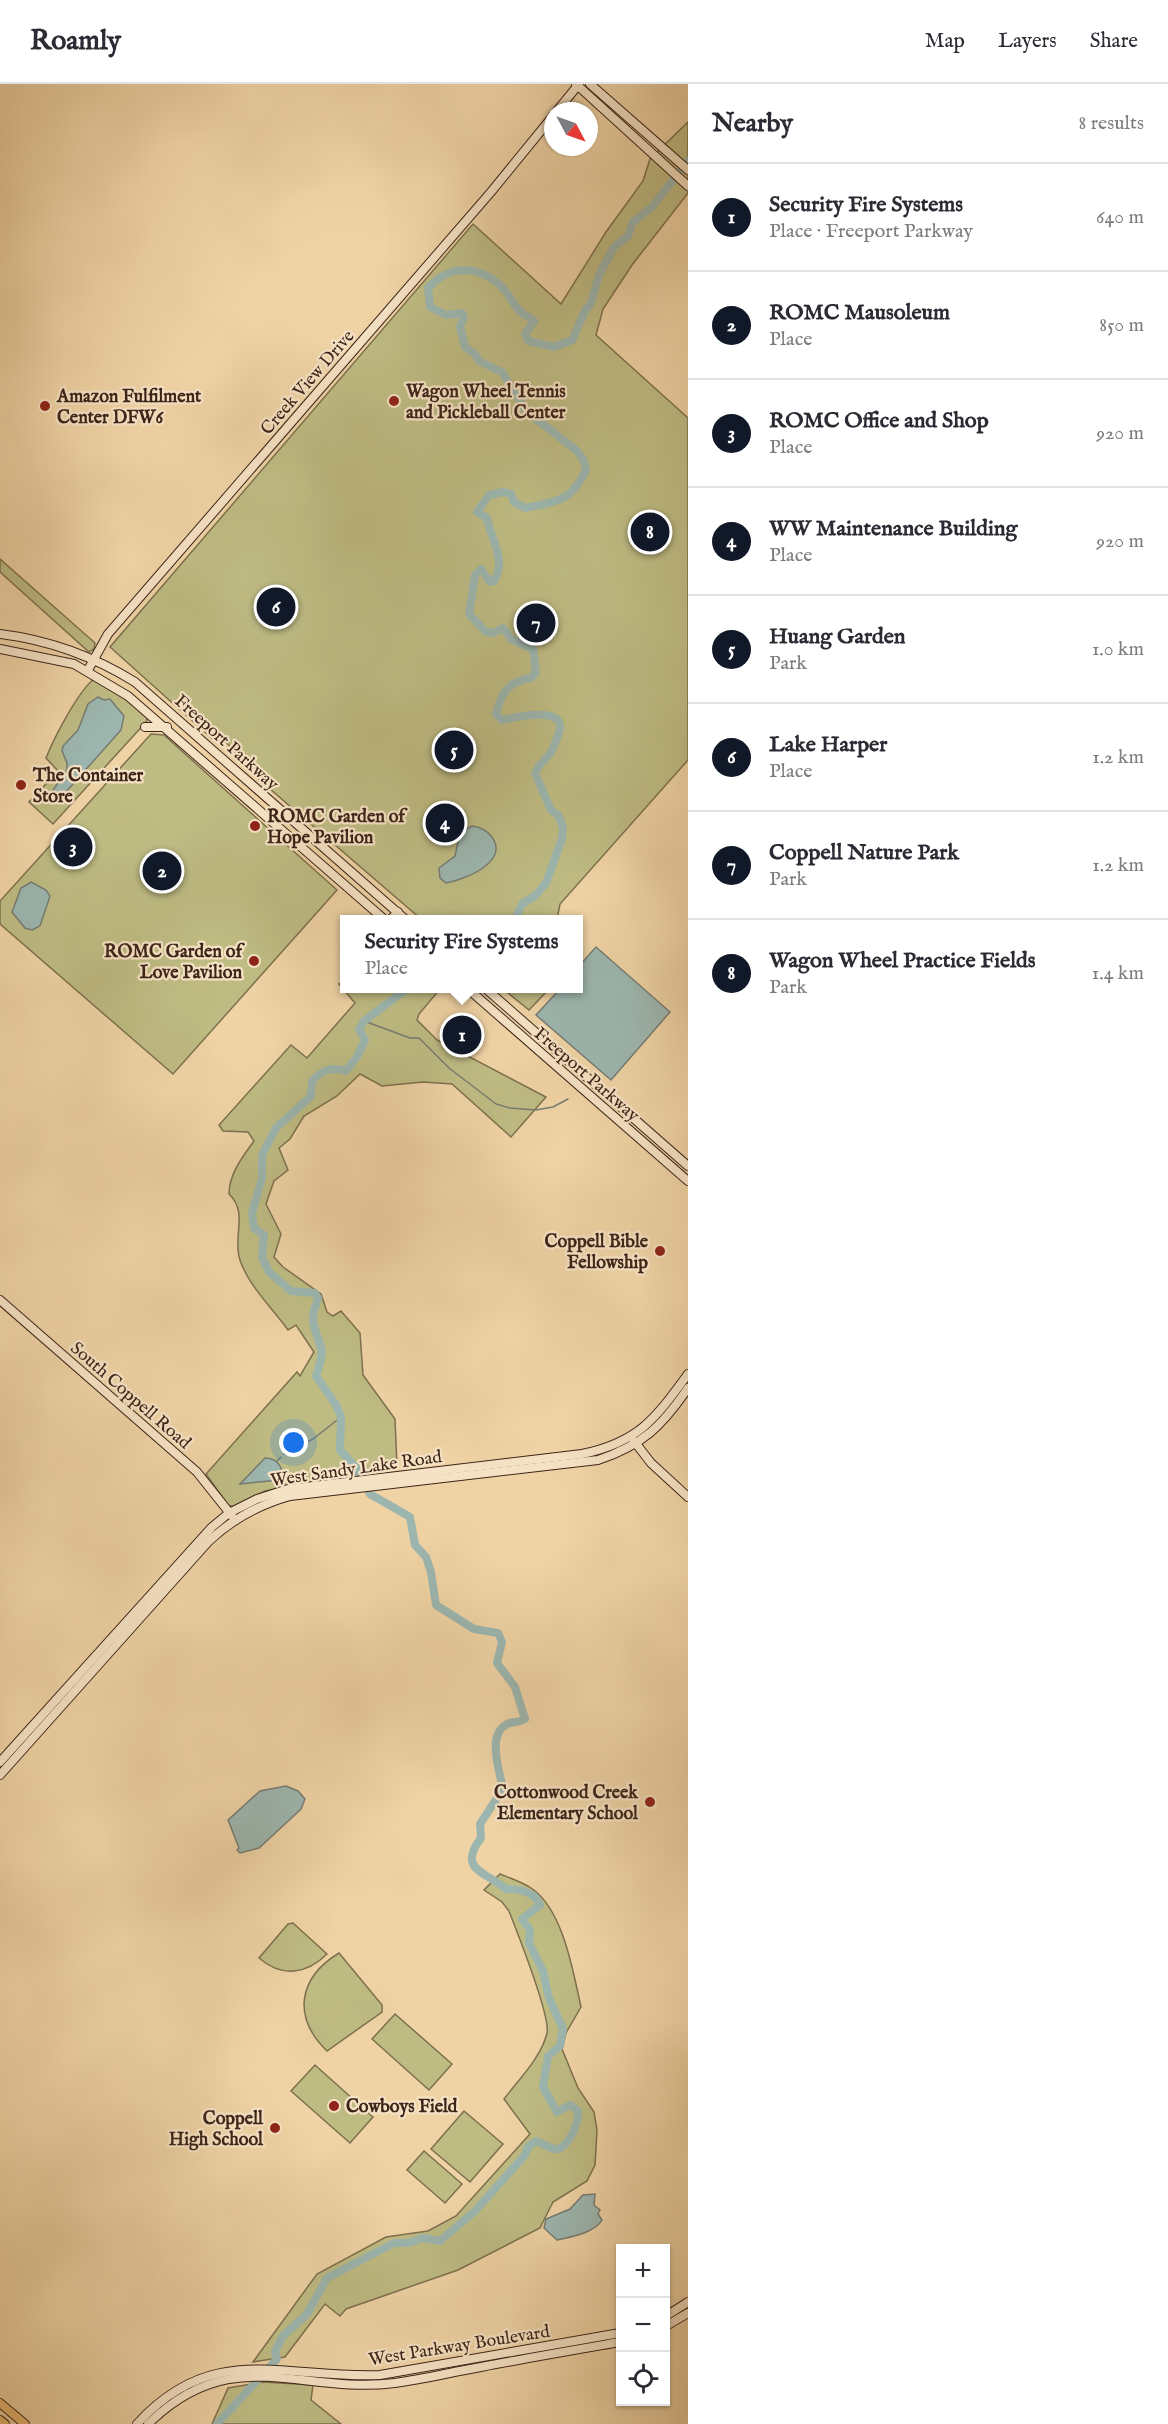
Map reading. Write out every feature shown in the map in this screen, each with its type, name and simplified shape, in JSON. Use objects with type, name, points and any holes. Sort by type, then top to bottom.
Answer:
[{"type":"main road","points":[[564,102],[578,84],[688,186]]},
{"type":"main road","points":[[590,84],[688,170]]},
{"type":"main road","name":"Creek View Drive","points":[[88,670],[108,634],[491,192],[544,127]]},
{"type":"main road","points":[[634,136],[644,142],[656,142]]},
{"type":"main road","name":"Freeport Parkway","points":[[0,634],[34,638],[93,659],[150,693],[218,756],[401,915]]},
{"type":"main road","name":"Freeport Parkway","points":[[0,649],[58,659],[88,670],[128,696],[379,915]]},
{"type":"main road","points":[[145,727],[167,728]]},
{"type":"main road","points":[[210,767],[218,756]]},
{"type":"main road","points":[[348,889],[357,877]]},
{"type":"main road","points":[[395,915],[398,912]]},
{"type":"main road","name":"Freeport Parkway","points":[[473,993],[688,1181]]},
{"type":"main road","name":"Freeport Parkway","points":[[491,993],[688,1166]]},
{"type":"main road","points":[[611,1114],[619,1106]]},
{"type":"main road","points":[[667,1163],[675,1154]]},
{"type":"main road","name":"South Coppell Road","points":[[0,1300],[197,1472],[232,1516]]},
{"type":"main road","name":"West Sandy Lake Road","points":[[0,1762],[192,1547],[232,1516],[290,1496],[380,1477],[582,1454],[634,1441],[652,1422],[688,1374]]},
{"type":"main road","name":"West Sandy Lake Road","points":[[339,1486],[383,1485],[584,1463],[616,1454],[665,1420],[688,1388]]},
{"type":"main road","points":[[634,1441],[651,1463],[688,1497]]},
{"type":"main road","name":"West Sandy Lake Road","points":[[0,1775],[232,1516]]},
{"type":"main road","points":[[670,2313],[688,2302]]},
{"type":"main road","points":[[670,2324],[688,2313]]},
{"type":"main road","name":"West Parkway Boulevard","points":[[137,2424],[181,2387],[210,2376],[246,2368],[380,2375],[616,2334]]},
{"type":"main road","name":"West Parkway Boulevard","points":[[148,2424],[168,2406],[195,2390],[220,2381],[241,2377],[274,2376],[350,2384],[396,2383],[616,2343]]},
{"type":"main road","points":[[0,2403],[25,2424]]},
{"type":"main road","points":[[0,2420],[5,2424]]},
{"type":"shaded area","points":[[688,122],[688,193],[632,265],[603,309],[596,335],[688,418],[688,760],[560,904],[558,915],[416,915],[234,758],[234,751],[226,742],[216,742],[110,647],[473,224],[561,304],[606,232],[643,181],[650,159]]},
{"type":"shaded area","points":[[0,559],[95,643],[94,649],[89,652],[0,572]]},
{"type":"shaded area","points":[[95,678],[118,691],[147,717],[147,721],[53,824],[29,802],[58,771],[46,758],[74,704]]},
{"type":"shaded area","points":[[151,734],[164,735],[337,890],[173,1074],[0,924],[0,901]]},
{"type":"shaded area","points":[[347,993],[437,993],[419,1014],[417,1020],[437,1040],[546,1097],[511,1137],[452,1084],[423,1082],[382,1086],[360,1074],[337,1096],[304,1116],[290,1139],[279,1148],[288,1170],[274,1181],[266,1204],[281,1234],[274,1257],[283,1267],[321,1294],[327,1312],[333,1316],[341,1311],[360,1333],[363,1375],[395,1419],[397,1467],[265,1491],[234,1507],[228,1505],[206,1474],[297,1372],[300,1376],[314,1352],[296,1325],[288,1330],[255,1288],[240,1260],[238,1209],[229,1194],[234,1172],[254,1141],[248,1132],[223,1131],[219,1125],[291,1045],[307,1058],[355,1003]]},
{"type":"shaded area","points":[[508,993],[545,993],[529,1010]]},
{"type":"shaded area","points":[[500,1874],[531,1888],[542,1898],[559,1925],[570,1959],[581,2007],[566,2033],[562,2049],[578,2088],[594,2112],[597,2130],[595,2165],[587,2181],[553,2202],[540,2228],[458,2270],[346,2309],[340,2316],[325,2304],[285,2357],[253,2362],[317,2274],[386,2237],[428,2231],[456,2216],[530,2134],[504,2099],[540,2051],[547,2033],[547,2024],[533,1973],[509,1911],[502,1902],[484,1890]]},
{"type":"shaded area","points":[[293,1923],[327,1954],[311,1966],[294,1971],[277,1969],[259,1958],[288,1924]]},
{"type":"shaded area","points":[[339,1953],[382,2005],[382,2012],[327,2051],[308,2025],[304,1999],[315,1974]]},
{"type":"shaded area","points":[[395,2014],[452,2064],[429,2090],[372,2039]]},
{"type":"shaded area","points":[[315,2065],[373,2117],[350,2143],[291,2091]]},
{"type":"shaded area","points":[[464,2111],[503,2144],[470,2182],[431,2149]]},
{"type":"shaded area","points":[[424,2151],[462,2184],[445,2203],[407,2170]]},
{"type":"shaded area","points":[[263,2382],[313,2385],[311,2400],[341,2424],[212,2424],[228,2388]]},
{"type":"water","points":[[98,697],[104,700],[110,699],[124,716],[121,730],[65,793],[54,796],[51,793],[67,770],[62,751],[63,746],[78,730],[88,704]]},
{"type":"water","points":[[472,826],[483,829],[492,837],[496,846],[495,854],[490,862],[473,874],[446,883],[440,878],[439,868],[455,856],[460,832]]},
{"type":"water","points":[[31,882],[46,890],[50,896],[40,926],[32,930],[25,928],[12,912],[21,888]]},
{"type":"water","points":[[596,947],[670,1012],[611,1080],[536,1015],[556,993],[583,993],[583,962]]},
{"type":"water","points":[[265,1458],[274,1460],[281,1468],[278,1480],[240,1484]]},
{"type":"water","points":[[286,1786],[298,1791],[305,1799],[301,1809],[259,1848],[240,1853],[228,1820],[260,1791]]},
{"type":"water","points":[[595,2194],[594,2205],[600,2210],[598,2214],[602,2220],[594,2228],[582,2234],[557,2240],[544,2228],[546,2219],[570,2209],[583,2195]]},
{"type":"waterway","points":[[517,915],[522,904],[535,896],[546,883],[562,839],[563,828],[559,816],[551,810],[535,773],[552,751],[560,727],[558,720],[551,716],[530,715],[502,720],[496,714],[507,689],[517,682],[531,678],[536,672],[533,649],[511,639],[503,628],[493,633],[486,632],[469,614],[475,575],[481,569],[490,582],[494,581],[499,565],[487,518],[477,512],[489,495],[503,492],[511,494],[514,502],[525,508],[555,501],[569,494],[586,470],[583,459],[576,450],[526,411],[502,372],[479,361],[475,354],[465,347],[460,326],[464,317],[462,313],[446,315],[430,307],[428,288],[437,280],[455,271],[465,270],[484,274],[502,287],[519,310],[534,321],[525,334],[528,341],[554,347],[572,340],[591,303],[599,275],[614,247],[628,236],[633,222],[652,207],[688,161]]},
{"type":"waterway","points":[[217,2424],[277,2359],[275,2352],[282,2337],[307,2314],[327,2278],[394,2243],[409,2243],[423,2238],[440,2241],[475,2211],[525,2155],[528,2147],[536,2141],[554,2149],[563,2146],[573,2132],[578,2116],[578,2111],[570,2105],[557,2112],[543,2087],[548,2056],[560,2046],[563,2029],[549,1998],[543,1971],[529,1943],[530,1930],[522,1919],[540,1905],[530,1894],[506,1889],[477,1869],[472,1857],[481,1838],[480,1824],[503,1789],[497,1764],[497,1736],[507,1724],[525,1719],[515,1687],[497,1663],[502,1642],[498,1633],[474,1629],[436,1605],[431,1572],[426,1557],[415,1545],[410,1517],[370,1494],[358,1470],[340,1450],[341,1417],[336,1405],[316,1376],[322,1351],[313,1321],[318,1298],[315,1293],[291,1291],[269,1272],[262,1257],[264,1235],[254,1228],[252,1213],[262,1178],[262,1155],[276,1128],[311,1096],[312,1081],[316,1077],[332,1069],[346,1071],[357,1057],[365,1040],[359,1029],[364,1021],[401,993]]},
{"type":"waterway","points":[[364,1021],[410,1038],[419,1038],[449,1068],[496,1104],[510,1108],[536,1110],[553,1107],[568,1099]]},
{"type":"waterway","points":[[284,1454],[313,1439],[341,1417]]},
{"type":"waterway","points":[[277,1461],[281,1457]]},
{"type":"place","name":"Wagon Wheel Tennis and Pickleball Center","points":[[394,401]]},
{"type":"place","name":"Amazon Fulfilment Center DFW6","points":[[45,406]]},
{"type":"place","name":"Wagon Wheel Practice Fields","points":[[650,532]]},
{"type":"place","name":"Lake Harper","points":[[276,607]]},
{"type":"place","name":"Coppell Nature Park","points":[[536,623]]},
{"type":"place","name":"Huang Garden","points":[[454,750]]},
{"type":"place","name":"The Container Store","points":[[21,785]]},
{"type":"place","name":"WW Maintenance Building","points":[[445,823]]},
{"type":"place","name":"ROMC Garden of Hope Pavilion","points":[[255,826]]},
{"type":"place","name":"ROMC Office and Shop","points":[[73,847]]},
{"type":"place","name":"ROMC Mausoleum","points":[[162,871]]},
{"type":"place","name":"ROMC Garden of Love Pavilion","points":[[254,961]]},
{"type":"place","name":"Security Fire Systems","points":[[462,1035]]},
{"type":"place","name":"Coppell Bible Fellowship","points":[[660,1251]]},
{"type":"place","name":"Cottonwood Creek Elementary School","points":[[650,1802]]},
{"type":"place","name":"Cowboys Field","points":[[334,2106]]},
{"type":"place","name":"Coppell High School","points":[[275,2128]]}]
